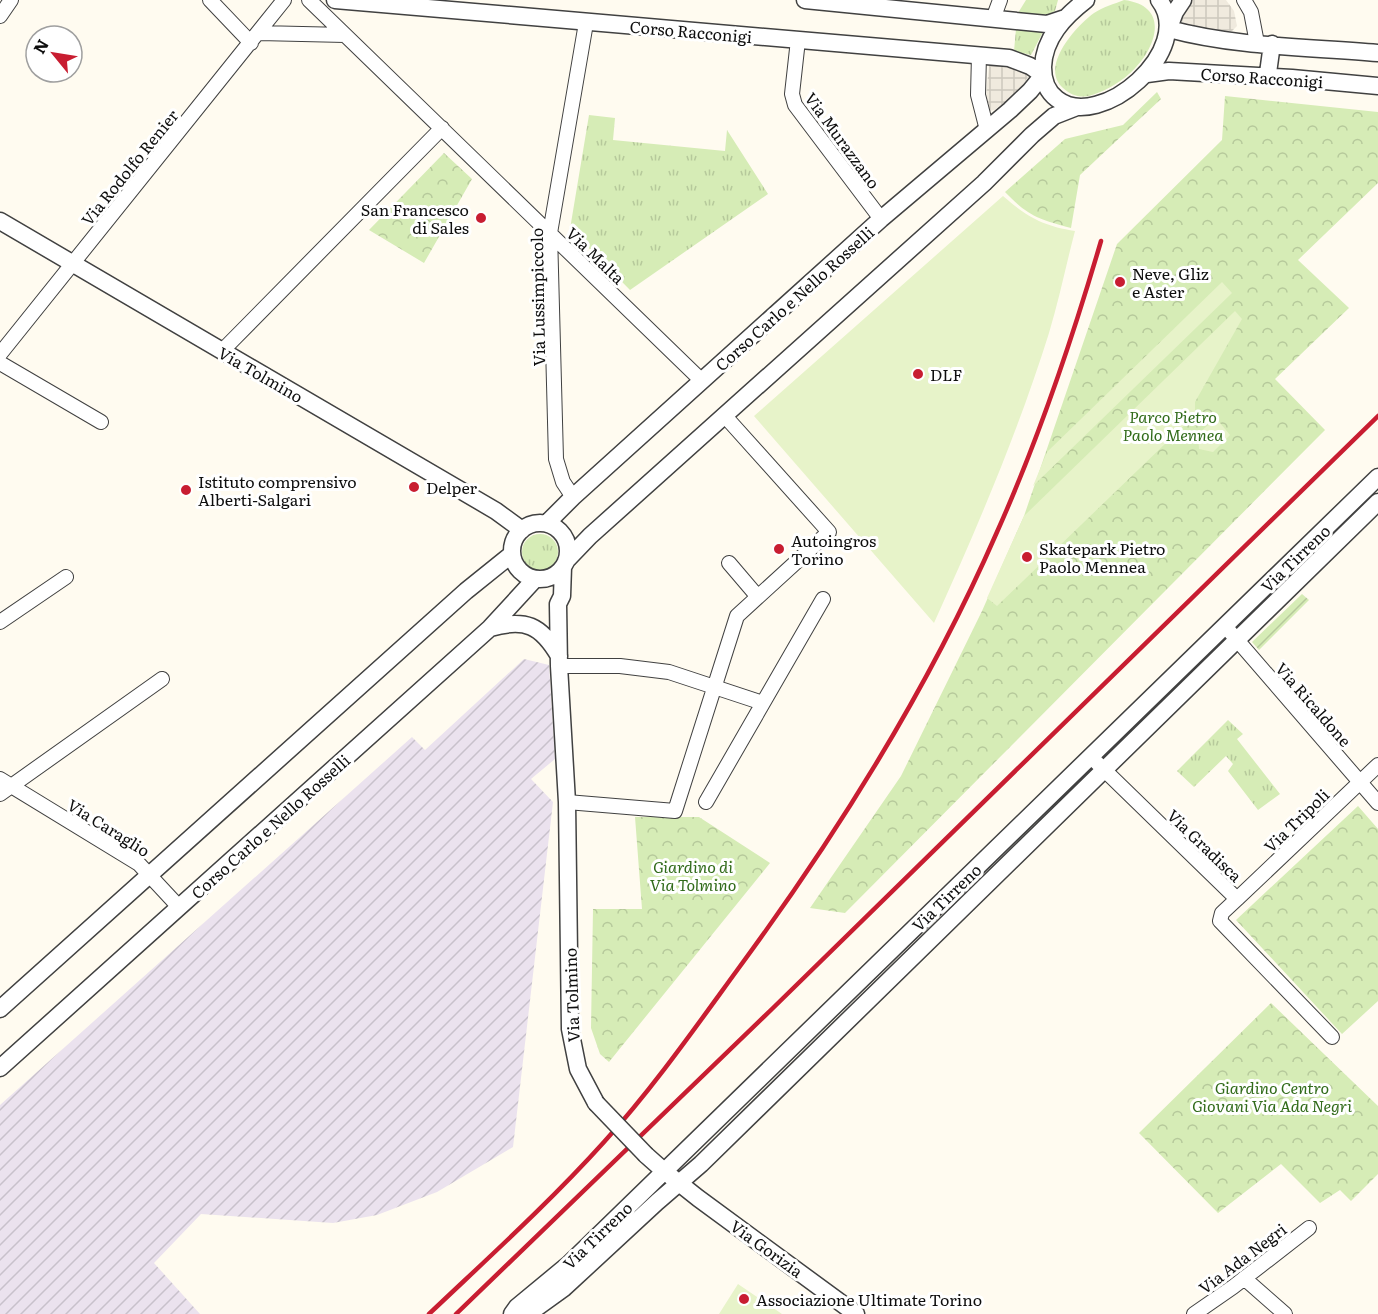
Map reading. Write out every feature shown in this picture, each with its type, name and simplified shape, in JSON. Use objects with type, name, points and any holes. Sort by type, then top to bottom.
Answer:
[{"type":"street","points":[[0,16],[11,0]]},
{"type":"street","points":[[210,0],[255,38],[345,35]]},
{"type":"street","name":"Via Rodolfo Renier","points":[[0,354],[284,0]]},
{"type":"street","name":"Via Malta","points":[[309,0],[702,381]]},
{"type":"street","name":"Corso Racconigi","points":[[335,0],[1010,58],[1020,61],[1043,75]]},
{"type":"street","points":[[805,0],[890,4],[993,19],[1047,24],[1065,18]]},
{"type":"street","points":[[993,19],[1000,0]]},
{"type":"street","points":[[1159,0],[1165,8],[1169,28]]},
{"type":"street","points":[[1080,2],[1056,29],[1046,49],[1043,75],[1053,96],[1066,105],[1087,107],[1108,100],[1147,74],[1162,49],[1175,12],[1183,0]]},
{"type":"street","points":[[1244,0],[1264,44],[1268,73],[1266,77]]},
{"type":"street","name":"Via Lussimpiccolo","points":[[573,497],[563,482],[556,459],[550,233],[586,23]]},
{"type":"street","name":"Corso Racconigi","points":[[1169,28],[1192,35],[1264,44],[1378,53]]},
{"type":"street","name":"Via Murazzano","points":[[798,40],[792,94],[795,105],[881,219]]},
{"type":"street","points":[[979,55],[978,95],[987,130]]},
{"type":"street","name":"Corso Racconigi","points":[[1147,74],[1169,71],[1378,86]]},
{"type":"street","name":"Corso Carlo e Nello Rosselli","points":[[547,524],[573,497],[881,219],[987,130],[1030,91],[1043,75]]},
{"type":"street","points":[[537,579],[555,575],[582,544],[984,183],[1032,135],[1054,116],[1077,107]]},
{"type":"street","points":[[222,351],[442,128]]},
{"type":"street","name":"Via Tolmino","points":[[0,221],[496,511],[522,530]]},
{"type":"street","points":[[0,363],[101,422]]},
{"type":"street","points":[[567,802],[675,811],[737,616],[829,532],[724,415]]},
{"type":"street","name":"Via Tirreno","points":[[512,1314],[542,1304],[569,1264],[1378,477]]},
{"type":"street","name":"Via Tirreno","points":[[528,1314],[701,1164],[1378,501]]},
{"type":"street","points":[[558,604],[537,579],[519,570],[512,554],[514,541],[522,530],[534,524],[547,524],[560,530],[564,536],[568,550],[565,564]]},
{"type":"street","points":[[0,1009],[466,591],[512,554]]},
{"type":"street","points":[[729,563],[758,597]]},
{"type":"street","name":"Via Tolmino","points":[[565,564],[562,596],[558,604],[567,802],[570,1029],[578,1069],[596,1103],[646,1155],[679,1182]]},
{"type":"street","points":[[0,622],[66,577]]},
{"type":"street","name":"Corso Carlo e Nello Rosselli","points":[[0,1068],[490,628],[537,579]]},
{"type":"street","points":[[706,802],[823,599]]},
{"type":"street","points":[[490,628],[508,623],[531,627],[549,639],[559,661],[669,672],[763,703]]},
{"type":"street","name":"Via Ricaldone","points":[[1225,626],[1378,803]]},
{"type":"street","name":"Via Caraglio","points":[[162,679],[4,786],[140,864],[179,907]]},
{"type":"street","name":"Via Gradisca","points":[[1091,757],[1237,899],[1222,913],[1220,921],[1332,1037]]},
{"type":"street","name":"Via Tripoli","points":[[1237,899],[1378,765]]},
{"type":"street","name":"Via Gorizia","points":[[679,1182],[856,1314]]},
{"type":"street","name":"Via Ada Negri","points":[[1194,1314],[1310,1228]]},
{"type":"street","points":[[1244,1278],[1286,1314]]},
{"type":"shaded area","points":[[1189,0],[1226,0],[1234,11],[1237,26],[1232,31],[1199,30],[1187,26],[1181,20],[1181,14]]},
{"type":"shaded area","points":[[993,62],[1022,68],[1028,77],[1008,100],[989,111],[986,102],[987,84],[989,66]]},
{"type":"shaded area","points":[[524,659],[549,665],[555,759],[531,779],[553,802],[513,1147],[437,1192],[377,1215],[333,1223],[201,1214],[154,1263],[200,1314],[0,1314],[0,1105],[412,737],[425,750]]},
{"type":"green space","points":[[1026,0],[1058,0],[1055,11],[1047,15],[1018,13]]},
{"type":"green space","points":[[1124,0],[1139,4],[1149,11],[1154,20],[1155,31],[1146,54],[1129,74],[1105,90],[1085,97],[1069,92],[1057,79],[1055,69],[1063,48],[1078,27],[1094,13]]},
{"type":"green space","points":[[1016,29],[1043,32],[1031,55],[1014,51]]},
{"type":"green space","points":[[1157,92],[1161,99],[1080,175],[1071,228],[1035,216],[1005,192],[1065,139],[1123,125]]},
{"type":"green space","name":"Parco Pietro Paolo Mennea","points":[[1225,96],[1378,112],[1378,183],[1298,260],[1349,308],[1275,379],[1325,430],[845,913],[810,908],[901,776],[982,611],[1024,516],[1117,244],[1222,140]]},
{"type":"green space","points":[[589,115],[615,118],[613,140],[725,151],[727,130],[768,194],[630,290],[570,229]]},
{"type":"green space","points":[[444,153],[472,179],[424,263],[369,230]]},
{"type":"green space","name":"DLF","points":[[1003,196],[1036,219],[1075,231],[1053,321],[1024,407],[981,516],[934,623],[754,416]]},
{"type":"green space","points":[[1222,282],[1232,293],[1033,486],[1047,452]]},
{"type":"green space","points":[[1235,311],[1242,319],[1195,402],[1195,415],[997,606],[987,598],[1024,516]]},
{"type":"green space","points":[[1216,418],[1230,435],[1213,452],[1199,449],[1198,434]]},
{"type":"green space","points":[[540,534],[553,539],[558,552],[553,565],[540,570],[527,565],[522,552],[527,539]]},
{"type":"green space","points":[[1302,594],[1309,600],[1259,650],[1252,642]]},
{"type":"green space","points":[[1228,720],[1243,734],[1237,739],[1280,794],[1258,810],[1228,771],[1233,764],[1226,756],[1194,787],[1177,771]]},
{"type":"green space","points":[[1358,806],[1378,829],[1378,1001],[1342,1034],[1236,920]]},
{"type":"green space","name":"Giardino di Via Tolmino","points":[[635,817],[699,817],[770,863],[609,1062],[600,1054],[591,1028],[593,909],[642,909]]},
{"type":"green space","name":"Giardino Centro Giovani Via Ada Negri","points":[[1271,1003],[1378,1106],[1378,1174],[1351,1201],[1340,1190],[1320,1203],[1281,1164],[1218,1213],[1139,1133]]},
{"type":"green space","name":"Associazione Ultimate Torino","points":[[738,1284],[782,1314],[719,1314]]},
{"type":"railway","points":[[429,1314],[562,1187],[640,1100],[690,1035],[812,865],[880,758],[942,647],[997,532],[1054,388],[1101,241]]},
{"type":"railway","points":[[456,1314],[773,1008],[1378,416]]},
{"type":"place","name":"San Francesco di Sales","points":[[481,218]]},
{"type":"place","name":"Neve, Gliz e Aster","points":[[1120,282]]},
{"type":"place","name":"DLF","points":[[918,374]]},
{"type":"place","name":"Delper","points":[[414,487]]},
{"type":"place","name":"Istituto comprensivo Alberti-Salgari","points":[[186,490]]},
{"type":"place","name":"Autoingros Torino","points":[[779,549]]},
{"type":"place","name":"Skatepark Pietro Paolo Mennea","points":[[1027,557]]},
{"type":"place","name":"Associazione Ultimate Torino","points":[[744,1299]]}]
